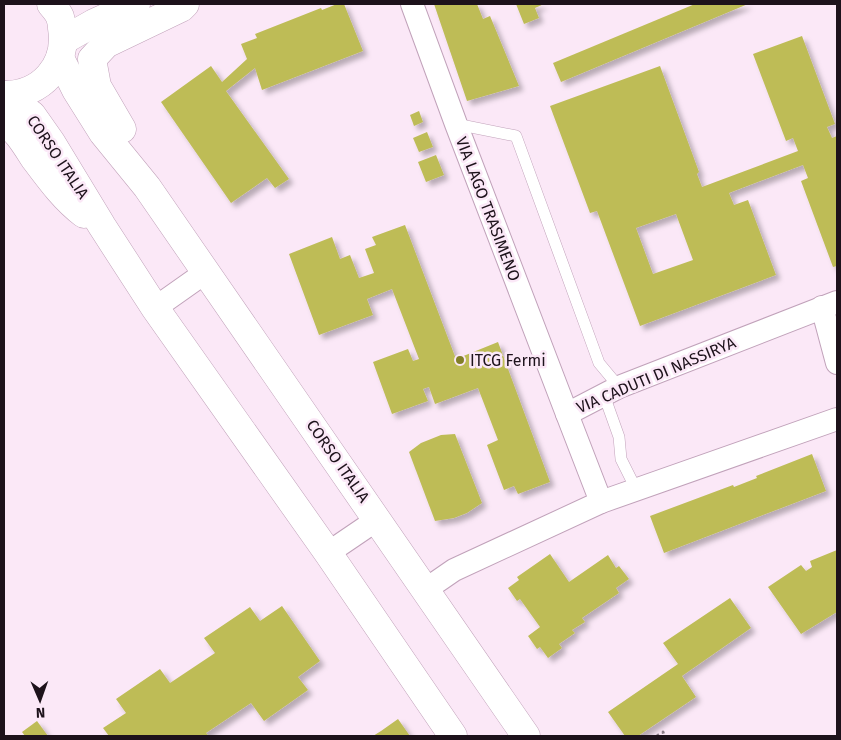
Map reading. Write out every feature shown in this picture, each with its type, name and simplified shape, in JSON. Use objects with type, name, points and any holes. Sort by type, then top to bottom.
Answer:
[{"type":"street","name":"CORSO ITALIA","points":[[51,4],[60,17],[62,49],[76,90],[103,133],[148,187],[526,736]]},
{"type":"street","points":[[5,95],[23,92],[39,85],[52,73],[62,49],[94,23],[136,4]]},
{"type":"street","name":"CORSO ITALIA","points":[[148,187],[140,156],[96,86],[92,59],[106,44],[186,4]]},
{"type":"street","name":"VIA LAGO TRASIMENO","points":[[412,4],[567,414]]},
{"type":"street","name":"CORSO ITALIA","points":[[5,95],[32,115],[64,162],[102,226],[155,308],[328,553],[453,736]]},
{"type":"street","name":"CORSO ITALIA","points":[[4,122],[13,128],[70,203],[102,226]]},
{"type":"street","points":[[155,308],[206,272]]},
{"type":"street","name":"VIA CADUTI DI NASSIRYA","points":[[601,502],[567,414],[612,391],[829,304],[837,362]]},
{"type":"street","points":[[425,590],[454,570],[601,502],[837,419]]},
{"type":"street","points":[[328,553],[378,519]]},
{"type":"lane","points":[[456,124],[516,136],[599,363],[612,391],[621,459],[636,489]]},
{"type":"path","points":[[657,736],[662,732],[664,736]]},
{"type":"building","points":[[337,4],[344,4],[363,51],[262,90],[255,68],[226,91],[289,179],[275,188],[267,178],[231,203],[161,102],[211,66],[222,82],[247,59],[241,44],[257,38],[255,34],[321,8],[322,10]]},
{"type":"building","points":[[434,4],[477,4],[483,19],[490,16],[519,86],[467,101]]},
{"type":"building","points":[[516,4],[544,4],[535,8],[539,18],[524,24]]},
{"type":"building","points":[[695,4],[748,4],[561,82],[553,63]]},
{"type":"building","points":[[802,36],[835,124],[827,127],[832,138],[837,136],[837,266],[833,267],[801,181],[808,178],[803,165],[729,193],[734,205],[748,200],[776,275],[640,326],[597,211],[590,213],[550,106],[660,66],[699,172],[697,174],[702,187],[798,151],[793,138],[786,141],[753,54]],"holes":[[[676,214],[693,260],[653,274],[636,228]]]},
{"type":"building","points":[[419,111],[423,122],[414,126],[410,115]]},
{"type":"building","points":[[427,132],[433,147],[419,152],[413,138]]},
{"type":"building","points":[[436,155],[444,175],[426,182],[418,162]]},
{"type":"building","name":"ITCG Fermi","points":[[405,225],[456,359],[498,342],[550,482],[518,494],[514,486],[504,490],[487,445],[498,440],[478,388],[435,404],[429,387],[423,389],[428,401],[392,414],[373,362],[408,349],[413,361],[419,359],[392,289],[367,299],[373,315],[319,335],[289,254],[332,237],[340,259],[350,255],[359,278],[374,273],[365,249],[376,245],[372,237]]},
{"type":"building","points":[[455,434],[482,503],[467,513],[454,518],[435,521],[409,452],[421,443],[441,435]]},
{"type":"building","points":[[812,454],[826,491],[664,553],[650,516],[733,485],[734,487],[757,478],[756,476]]},
{"type":"building","points":[[837,550],[837,612],[801,634],[768,587],[801,565],[806,571],[812,567],[810,561]]},
{"type":"building","points":[[550,554],[569,582],[608,555],[616,568],[619,566],[629,579],[616,588],[619,593],[582,618],[585,622],[572,630],[575,633],[559,644],[562,648],[548,658],[540,647],[537,649],[528,636],[540,627],[520,599],[517,601],[508,588],[519,580],[517,577]]},
{"type":"building","points":[[730,598],[751,628],[682,676],[696,697],[638,736],[625,736],[608,712],[678,664],[663,643]]},
{"type":"building","points":[[282,606],[320,661],[298,677],[308,690],[264,721],[251,703],[206,733],[209,736],[109,736],[103,728],[126,713],[116,699],[160,669],[170,683],[215,653],[204,638],[250,607],[260,621]]},
{"type":"building","points":[[398,719],[410,736],[373,736],[381,731]]},
{"type":"building","points":[[37,721],[48,736],[25,736],[22,732]]},
{"type":"place","name":"ITCG Fermi","points":[[460,360]]}]
